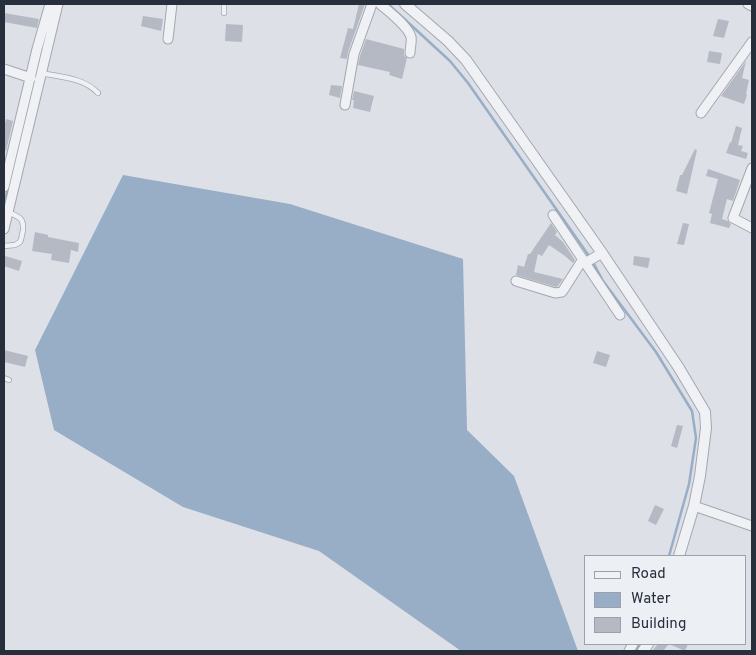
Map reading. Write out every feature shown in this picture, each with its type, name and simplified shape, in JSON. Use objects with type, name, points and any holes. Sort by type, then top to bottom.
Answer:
[{"type":"street","points":[[4,187],[37,49],[50,4]]},
{"type":"street","points":[[4,229],[6,212],[58,4]]},
{"type":"street","points":[[168,39],[172,4]]},
{"type":"street","points":[[345,105],[354,54],[372,4]]},
{"type":"street","points":[[380,4],[409,33],[411,39],[410,53]]},
{"type":"street","points":[[405,4],[448,41],[466,60],[602,252],[679,368],[705,412],[706,428],[700,476],[694,506],[679,555]]},
{"type":"street","points":[[748,4],[752,6]]},
{"type":"street","points":[[701,113],[752,42]]},
{"type":"street","points":[[4,69],[31,78]]},
{"type":"street","points":[[752,168],[733,218],[752,228]]},
{"type":"street","points":[[553,215],[620,315]]},
{"type":"street","points":[[516,281],[551,292],[562,292],[584,261],[602,252]]},
{"type":"street","points":[[694,506],[752,526]]},
{"type":"lane","points":[[224,4],[224,13]]},
{"type":"lane","points":[[42,73],[81,81],[98,93]]},
{"type":"lane","points":[[4,246],[15,245],[20,242],[24,224],[19,217],[6,212]]},
{"type":"water","points":[[123,175],[290,204],[463,259],[467,430],[514,476],[578,651],[461,651],[319,551],[183,507],[54,430],[35,350]]},
{"type":"building","points":[[359,4],[365,4],[347,59],[340,58],[348,28],[353,29]]},
{"type":"building","points":[[4,13],[39,19],[37,28],[4,22]]},
{"type":"building","points":[[143,16],[163,19],[161,31],[141,26]]},
{"type":"building","points":[[718,19],[729,21],[724,38],[713,36]]},
{"type":"building","points":[[226,24],[243,25],[242,42],[225,41]]},
{"type":"building","points":[[366,39],[404,49],[404,55],[407,58],[402,79],[389,75],[390,72],[358,65]]},
{"type":"building","points":[[709,51],[722,53],[720,64],[707,62]]},
{"type":"building","points":[[746,61],[742,78],[749,80],[744,104],[721,96]]},
{"type":"building","points":[[331,85],[342,86],[340,98],[329,95]]},
{"type":"building","points":[[354,91],[374,96],[370,112],[353,108]]},
{"type":"building","points":[[6,119],[13,121],[6,151],[4,150],[4,129]]},
{"type":"building","points":[[736,126],[742,128],[738,145],[743,146],[741,151],[748,153],[746,159],[726,153]]},
{"type":"building","points":[[695,149],[697,150],[687,194],[676,191],[680,175],[682,175]]},
{"type":"building","points":[[708,169],[740,180],[733,201],[727,199],[722,219],[731,224],[729,228],[710,223],[712,214],[709,213],[718,179],[706,176]]},
{"type":"building","points":[[551,223],[557,232],[555,235],[563,242],[575,260],[573,263],[549,245],[542,256],[538,254],[534,272],[563,279],[556,287],[516,275],[518,265],[524,267],[528,254],[530,254]]},
{"type":"building","points":[[683,223],[689,224],[684,245],[677,244]]},
{"type":"building","points":[[35,232],[48,235],[48,237],[79,243],[78,252],[71,250],[69,263],[51,260],[52,254],[32,251]]},
{"type":"building","points":[[5,256],[22,261],[19,271],[4,266]]},
{"type":"building","points":[[634,256],[650,258],[648,268],[633,265]]},
{"type":"building","points":[[4,350],[28,356],[25,367],[4,362]]},
{"type":"building","points":[[597,351],[610,355],[606,367],[593,363]]},
{"type":"building","points":[[677,425],[683,426],[677,448],[671,446]]},
{"type":"building","points":[[655,505],[664,509],[656,525],[648,521]]},
{"type":"building","points":[[657,645],[668,645],[663,651],[652,651]]},
{"type":"building","points":[[671,645],[688,645],[685,651]]},
{"type":"waterway","points":[[388,4],[450,61],[468,83],[589,256]]},
{"type":"waterway","points":[[4,205],[8,188]]},
{"type":"waterway","points":[[594,264],[603,281],[656,352],[692,411],[696,438],[689,484],[669,555]]},
{"type":"waterway","points":[[636,651],[639,645]]}]
